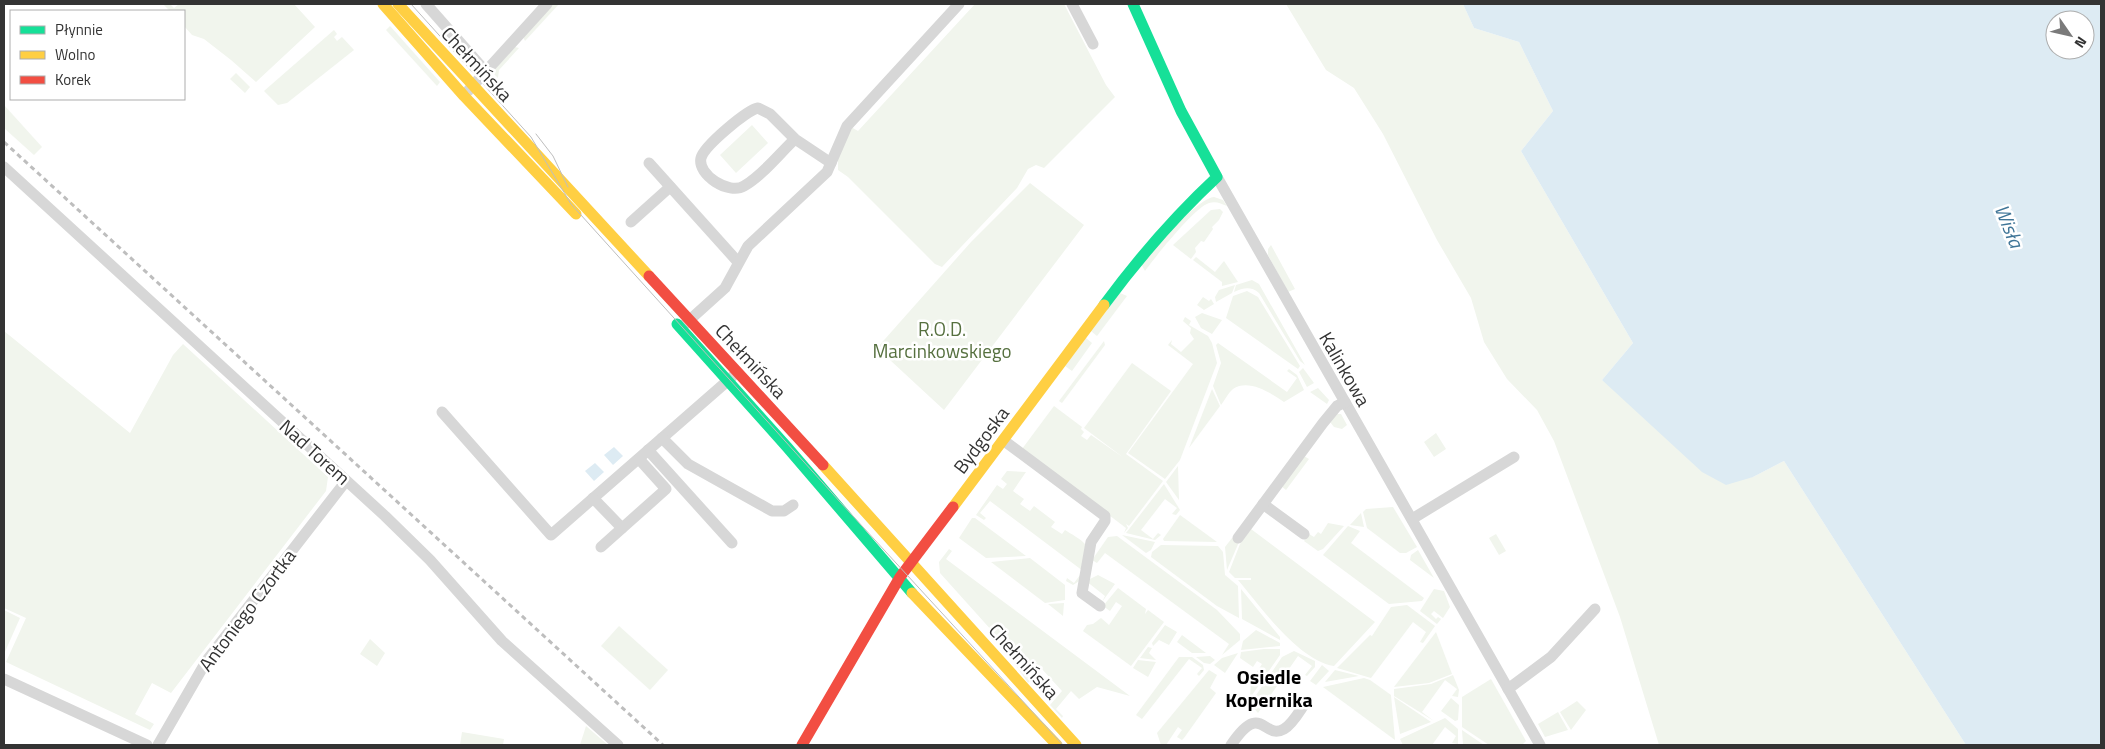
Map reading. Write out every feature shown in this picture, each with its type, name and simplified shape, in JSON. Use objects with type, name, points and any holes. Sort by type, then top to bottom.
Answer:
[{"type":"main road","name":"Chełmińska","points":[[383,4],[464,96],[623,263],[737,372],[912,562],[1076,745]]},
{"type":"main road","name":"Chełmińska","points":[[398,4],[685,324],[727,381],[912,593],[961,642],[1057,745]]},
{"type":"main road","name":"Kalinkowa","points":[[1134,4],[1181,111],[1217,177]]},
{"type":"main road","name":"Bydgoska","points":[[802,745],[848,663],[900,577],[1142,254],[1188,203],[1217,177]]},
{"type":"street","points":[[426,4],[486,72]]},
{"type":"street","points":[[464,96],[547,4]]},
{"type":"street","points":[[685,324],[725,288],[748,246],[819,180],[831,163],[847,126],[960,4]]},
{"type":"street","points":[[1072,4],[1093,44]]},
{"type":"street","points":[[795,139],[751,181],[740,188],[730,189],[719,185],[702,166],[701,158],[707,148],[752,109],[758,108],[770,114],[795,139],[831,163]]},
{"type":"street","points":[[649,163],[738,262]]},
{"type":"street","name":"Nad Torem","points":[[4,167],[430,560],[502,641],[618,745]]},
{"type":"street","name":"Kalinkowa","points":[[1217,177],[1540,745]]},
{"type":"street","points":[[631,222],[670,187]]},
{"type":"street","points":[[442,412],[551,535],[737,372]]},
{"type":"street","points":[[1238,538],[1336,406],[1345,402]]},
{"type":"street","points":[[662,438],[688,464],[772,511],[784,511],[793,505]]},
{"type":"street","points":[[1003,440],[1105,516],[1105,521],[1091,542],[1082,593],[1100,606]]},
{"type":"street","points":[[648,450],[732,543]]},
{"type":"street","points":[[1412,519],[1514,457]]},
{"type":"street","points":[[601,547],[666,489],[638,459]]},
{"type":"street","name":"Antoniego Czortka","points":[[158,745],[207,660],[346,481]]},
{"type":"street","points":[[594,498],[622,528]]},
{"type":"street","points":[[1263,504],[1304,534]]},
{"type":"street","points":[[1508,689],[1551,657],[1595,609]]},
{"type":"street","points":[[4,679],[147,745]]},
{"type":"street","points":[[1231,745],[1242,728],[1248,724],[1262,724],[1271,730],[1281,731],[1287,728],[1306,702]]},
{"type":"green space","points":[[163,4],[170,4],[174,8],[179,4],[294,4],[315,27],[256,82],[204,39],[192,35],[185,27],[185,10],[169,10]]},
{"type":"green space","points":[[553,4],[559,4],[525,41],[523,37]]},
{"type":"green space","points":[[975,4],[1064,4],[1106,85],[1115,97],[1044,168],[1036,165],[1028,169],[1017,188],[942,267],[935,264],[848,177],[838,170],[838,159],[851,127],[858,131]]},
{"type":"green space","points":[[1286,4],[1463,4],[1474,28],[1519,42],[1553,111],[1521,151],[1633,343],[1602,380],[1753,477],[1784,461],[1966,745],[1659,745],[1620,617],[1554,441],[1537,410],[1507,379],[1484,342],[1471,298],[1437,240],[1383,134],[1354,88],[1326,70]]},
{"type":"green space","points":[[390,26],[440,82],[437,86],[386,30]]},
{"type":"green space","points":[[334,30],[337,34],[334,37],[337,41],[342,37],[354,50],[287,103],[278,105],[264,91]]},
{"type":"green space","points":[[515,47],[519,48],[499,70],[498,78],[492,72]]},
{"type":"green space","points":[[236,73],[250,87],[245,93],[230,79]]},
{"type":"green space","points":[[4,105],[42,147],[34,155],[4,128]]},
{"type":"green space","points":[[752,125],[768,143],[736,173],[720,155]]},
{"type":"green space","name":"R.O.D. Marcinkowskiego","points":[[1030,183],[1084,225],[944,410],[877,348],[971,242]]},
{"type":"green space","points":[[1214,197],[1223,200],[1227,206],[1214,202],[1209,203],[1194,213],[1145,271],[1141,264],[1165,236],[1198,206]]},
{"type":"green space","points":[[1220,209],[1223,212],[1219,220],[1212,227],[1213,229],[1204,242],[1201,241],[1195,248],[1196,252],[1191,259],[1173,245],[1211,210]]},
{"type":"green space","points":[[1271,245],[1295,289],[1288,292],[1268,255],[1268,249]]},
{"type":"green space","points":[[1196,257],[1215,272],[1224,261],[1238,282],[1222,286],[1222,282],[1193,260]]},
{"type":"green space","points":[[1252,280],[1259,284],[1305,365],[1300,361],[1259,293],[1247,288],[1234,292],[1236,285]]},
{"type":"green space","points":[[1235,285],[1232,293],[1216,302],[1215,297],[1219,290]]},
{"type":"green space","points":[[1247,291],[1258,297],[1300,366],[1298,369],[1226,318],[1233,296]]},
{"type":"green space","points":[[1120,293],[1127,296],[1097,336],[1091,331]]},
{"type":"green space","points":[[1203,297],[1209,301],[1211,299],[1214,304],[1204,310],[1197,305]]},
{"type":"green space","points":[[1202,313],[1222,320],[1212,334],[1201,328],[1195,317]]},
{"type":"green space","points":[[1185,317],[1191,321],[1189,325],[1208,336],[1212,343],[1217,363],[1180,460],[1165,479],[1128,453],[1193,364],[1168,345],[1172,340],[1171,344],[1181,352],[1194,339],[1190,333],[1191,328],[1183,321]]},
{"type":"green space","points":[[4,331],[130,433],[173,355],[183,344],[328,477],[326,491],[171,693],[152,683],[135,714],[154,724],[150,730],[6,662],[26,618],[4,608]]},
{"type":"green space","points":[[1086,338],[1092,343],[1072,371],[1065,366]]},
{"type":"green space","points":[[1104,341],[1105,345],[1062,403],[1059,401]]},
{"type":"green space","points":[[1218,343],[1287,392],[1297,378],[1287,371],[1289,369],[1297,375],[1304,390],[1284,402],[1260,388],[1246,385],[1239,386],[1231,391],[1221,405],[1213,386],[1221,363],[1216,345]]},
{"type":"green space","points":[[1132,363],[1171,391],[1126,454],[1163,481],[1129,526],[1126,524],[1128,528],[1124,533],[1126,528],[1022,449],[1054,406],[1082,427],[1081,429],[1084,432],[1081,436],[1087,440],[1091,435],[1124,458],[1084,428]]},
{"type":"green space","points":[[1303,368],[1314,383],[1307,387],[1299,372]]},
{"type":"green space","points":[[1318,388],[1329,400],[1327,404],[1310,392]]},
{"type":"green space","points":[[1212,389],[1220,406],[1189,448]]},
{"type":"green space","points":[[1337,414],[1341,414],[1347,425],[1342,429],[1334,427],[1330,422]]},
{"type":"green space","points":[[1436,433],[1446,449],[1434,457],[1424,442]]},
{"type":"green space","points":[[1304,456],[1309,459],[1286,490],[1281,486]]},
{"type":"green space","points":[[1178,466],[1179,500],[1166,482]]},
{"type":"green space","points":[[1007,471],[1026,472],[1013,491],[1024,499],[1020,504],[1030,511],[1034,506],[1055,522],[1051,527],[1062,534],[1065,530],[1085,544],[1086,556],[1084,567],[1081,580],[1073,585],[1066,581],[1067,578],[1074,583],[1083,571],[990,501],[980,513],[986,518],[984,520],[976,515],[997,485],[1003,489],[1007,484],[1001,479]]},
{"type":"green space","points":[[1164,484],[1180,510],[1176,515],[1172,514],[1177,508],[1165,499],[1141,530],[1153,539],[1158,533],[1161,535],[1155,540],[1126,533]]},
{"type":"green space","points":[[1393,507],[1417,547],[1406,553],[1400,553],[1367,528],[1363,512],[1366,509]]},
{"type":"green space","points":[[1361,513],[1364,527],[1350,525]]},
{"type":"green space","points":[[1180,515],[1217,542],[1164,541],[1163,539]]},
{"type":"green space","points":[[972,518],[975,518],[1026,556],[986,558],[959,538]]},
{"type":"green space","points":[[1328,523],[1344,526],[1323,549],[1318,551],[1304,541],[1309,534],[1314,537],[1318,532],[1321,534]]},
{"type":"green space","points":[[1348,526],[1360,531],[1351,543],[1424,598],[1422,601],[1389,604],[1323,555]]},
{"type":"green space","points":[[1251,529],[1375,622],[1334,666],[1320,662],[1307,654],[1281,631],[1238,580],[1251,580],[1251,578],[1235,578],[1229,572],[1240,544]]},
{"type":"green space","points":[[1496,534],[1506,551],[1499,555],[1489,538]]},
{"type":"green space","points":[[1122,535],[1155,542],[1151,550],[1146,553]]},
{"type":"green space","points":[[1117,536],[1217,610],[1240,634],[1240,640],[1222,655],[1229,644],[1105,553],[1097,563],[1092,560],[1108,537]]},
{"type":"green space","points":[[1232,538],[1239,542],[1227,570],[1225,547]]},
{"type":"green space","points":[[1161,545],[1218,546],[1223,552],[1225,575],[1238,586],[1239,618],[1217,606],[1151,557],[1152,552]]},
{"type":"green space","points":[[949,549],[952,551],[946,559],[1130,696],[1097,687],[1079,699],[1071,691],[1056,709],[1063,716],[1062,718],[1050,705],[1062,691],[1041,668],[1028,683],[993,632],[940,573],[939,562]]},
{"type":"green space","points":[[1418,550],[1434,578],[1410,560],[1411,555]]},
{"type":"green space","points":[[1030,558],[1065,585],[1065,600],[1045,603],[991,562]]},
{"type":"green space","points":[[1098,575],[1115,584],[1102,602],[1105,596],[1086,581]]},
{"type":"green space","points":[[1118,588],[1146,609],[1145,614],[1148,610],[1164,622],[1131,666],[1083,631],[1087,625],[1093,624],[1101,618],[1109,625],[1122,606],[1116,602],[1110,611],[1103,606]]},
{"type":"green space","points":[[1241,589],[1280,637],[1280,640],[1242,619]]},
{"type":"green space","points":[[1434,589],[1444,591],[1450,607],[1443,618],[1434,611],[1431,614],[1436,619],[1438,617],[1441,619],[1437,624],[1420,611]]},
{"type":"green space","points":[[1064,603],[1063,616],[1048,604]]},
{"type":"green space","points":[[1407,605],[1435,626],[1423,643],[1420,642],[1426,632],[1413,622],[1371,678],[1337,668],[1370,635],[1372,636],[1391,607]]},
{"type":"green space","points":[[4,610],[20,618],[4,654]]},
{"type":"green space","points":[[1165,625],[1177,632],[1169,645],[1159,640],[1153,646],[1152,643]]},
{"type":"green space","points":[[619,626],[668,670],[650,690],[601,646]]},
{"type":"green space","points":[[1256,630],[1280,643],[1280,646],[1241,650],[1243,641]]},
{"type":"green space","points":[[1436,632],[1452,674],[1429,683],[1394,687]]},
{"type":"green space","points":[[1182,635],[1206,653],[1192,653],[1177,642]]},
{"type":"green space","points":[[370,639],[385,653],[377,666],[360,654]]},
{"type":"green space","points":[[1148,647],[1152,648],[1149,653],[1156,660],[1140,658]]},
{"type":"green space","points":[[1280,649],[1280,655],[1250,698],[1251,681],[1262,664],[1257,661],[1253,667],[1240,658],[1241,652]]},
{"type":"green space","points":[[1294,651],[1315,661],[1315,667],[1307,676],[1305,675],[1312,666],[1298,656],[1258,713],[1250,704],[1282,657]]},
{"type":"green space","points":[[1238,653],[1225,673],[1214,665],[1222,658]]},
{"type":"green space","points":[[1210,656],[1215,660],[1210,664],[1204,663],[1196,657]]},
{"type":"green space","points":[[1179,657],[1192,657],[1203,665],[1204,670],[1199,676],[1197,674],[1202,668],[1189,659],[1142,719],[1136,715]]},
{"type":"green space","points":[[1138,660],[1156,662],[1148,677],[1133,668]]},
{"type":"green space","points":[[1322,665],[1329,671],[1316,685],[1310,681]]},
{"type":"green space","points":[[1209,670],[1217,675],[1210,688],[1216,693],[1182,740],[1177,737],[1182,730],[1178,727],[1166,745],[1161,745],[1157,733]]},
{"type":"green space","points":[[1335,670],[1359,676],[1325,682]]},
{"type":"green space","points":[[1453,675],[1459,690],[1458,697],[1452,696],[1457,689],[1445,680],[1422,712],[1434,721],[1394,696],[1394,689],[1431,684]]},
{"type":"green space","points":[[1364,678],[1370,680],[1391,695],[1395,740],[1323,687]]},
{"type":"green space","points":[[1491,679],[1526,741],[1522,745],[1489,745],[1462,727],[1462,697]]},
{"type":"green space","points":[[1394,697],[1431,722],[1400,734]]},
{"type":"green space","points":[[1451,698],[1459,705],[1458,720],[1455,721],[1441,711]]},
{"type":"green space","points":[[1577,701],[1586,710],[1571,730],[1560,712]]},
{"type":"green space","points":[[1558,712],[1568,730],[1545,737],[1538,724]]},
{"type":"green space","points":[[1445,718],[1458,729],[1458,744],[1452,743],[1456,736],[1445,727],[1432,745],[1403,745],[1400,739]]},
{"type":"green space","points":[[586,726],[608,745],[580,745]]},
{"type":"green space","points":[[1462,730],[1484,745],[1463,745]]},
{"type":"green space","points":[[462,732],[504,739],[503,745],[460,745]]},
{"type":"water","name":"Wisła","points":[[1463,4],[2101,4],[2101,745],[1966,745],[1784,461],[1753,477],[1726,485],[1702,472],[1602,380],[1633,343],[1521,151],[1553,111],[1519,42],[1474,28]]},
{"type":"water","points":[[614,447],[623,456],[613,465],[604,455]]},
{"type":"water","points":[[595,463],[604,472],[594,481],[585,471]]},
{"type":"tram line","points":[[411,4],[531,137],[571,204],[1063,745]]},
{"type":"tram line","points":[[536,134],[553,156],[568,187]]},
{"type":"railway","points":[[4,142],[663,745]]},
{"type":"traffic: fast","points":[[1104,305],[1158,238],[1217,177],[1181,111],[1133,4]]},
{"type":"traffic: fast","points":[[677,324],[787,447],[912,593]]},
{"type":"traffic: slow","points":[[383,4],[464,96],[576,214]]},
{"type":"traffic: slow","points":[[398,4],[649,276]]},
{"type":"traffic: slow","points":[[953,507],[1104,305]]},
{"type":"traffic: slow","points":[[823,465],[1076,745]]},
{"type":"traffic: slow","points":[[912,593],[1057,745]]},
{"type":"traffic: jam","points":[[649,276],[823,465]]},
{"type":"traffic: jam","points":[[802,745],[900,577],[953,507]]},
{"type":"district","name":"Osiedle Kopernika","points":[[1269,688]]}]
